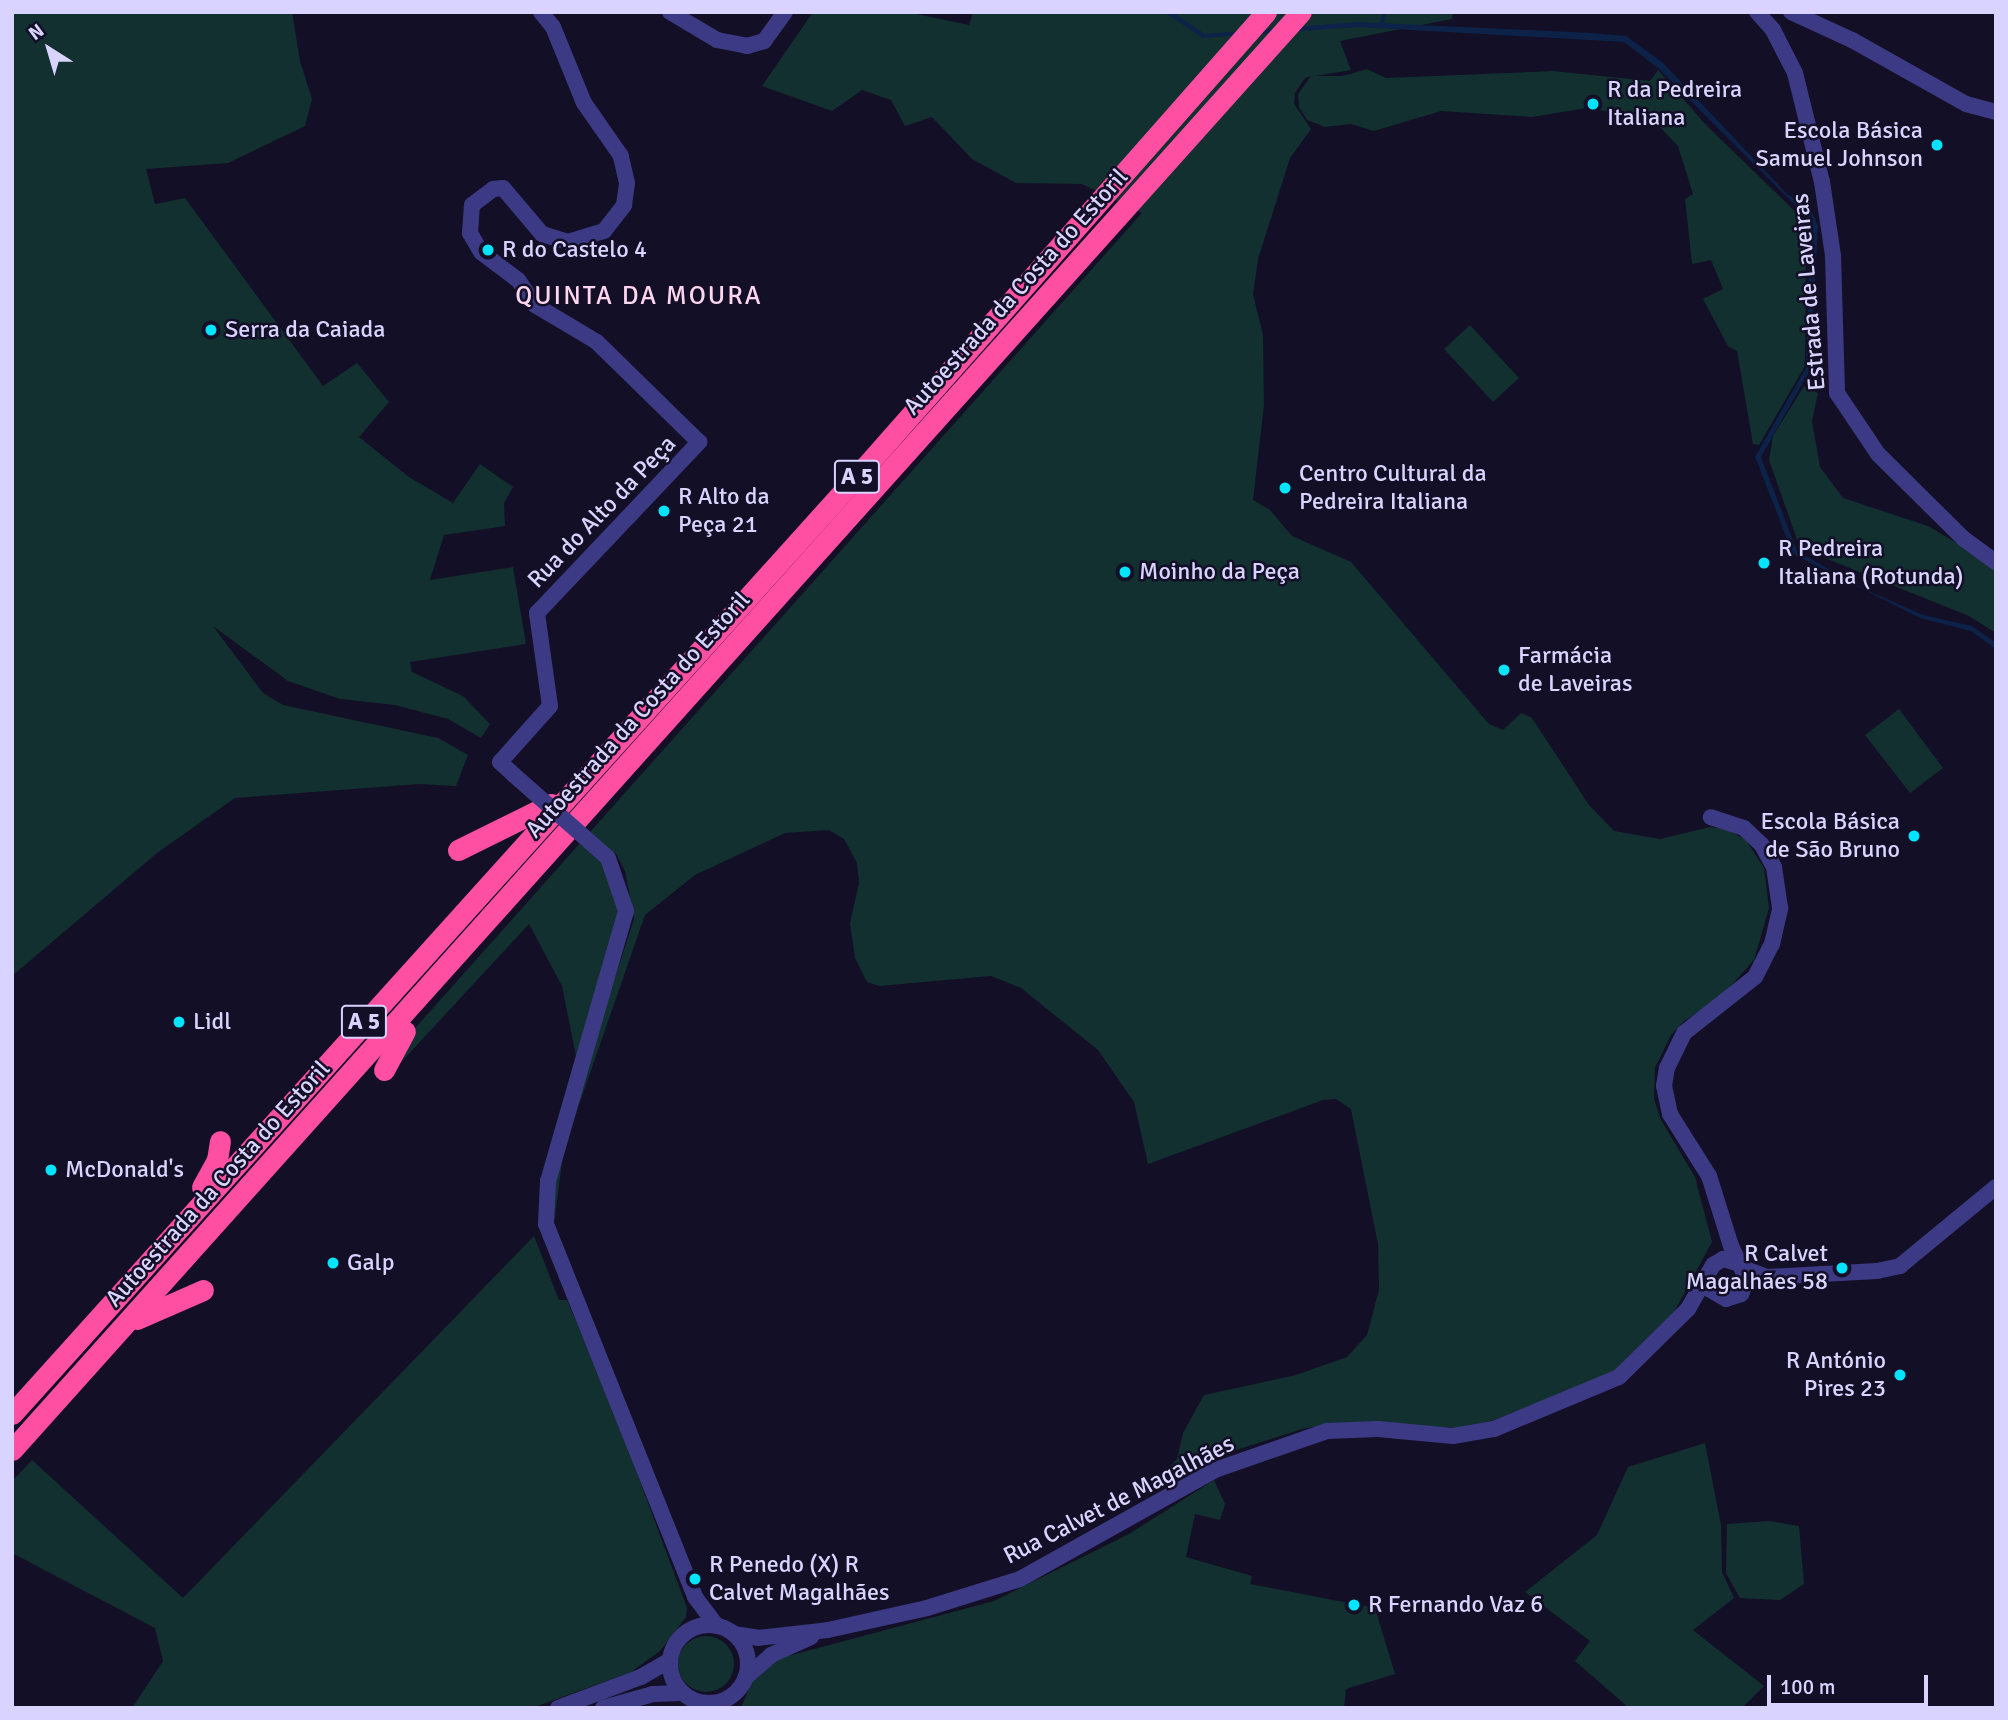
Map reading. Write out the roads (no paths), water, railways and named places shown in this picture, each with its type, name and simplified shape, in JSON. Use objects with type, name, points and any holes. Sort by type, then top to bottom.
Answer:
[{"type":"highway","name":"Autoestrada da Costa do Estoril","points":[[12,1414],[160,1245],[859,475],[1092,206],[1266,12]]},
{"type":"highway","name":"Autoestrada da Costa do Estoril","points":[[12,1450],[443,974],[1301,12]]},
{"type":"highway","points":[[458,849],[565,797]]},
{"type":"highway","points":[[384,1070],[443,974]]},
{"type":"highway","points":[[160,1245],[214,1167],[220,1141]]},
{"type":"highway","points":[[129,1323],[203,1290]]},
{"type":"street","name":"Rua do Alto da Peça","points":[[541,12],[553,27],[584,103],[621,156],[626,193],[617,219],[604,231],[568,242],[534,228],[503,188],[477,198],[469,214],[470,233],[481,252],[518,280],[535,305],[597,342],[699,442],[537,613],[550,706],[500,762],[608,858],[626,911],[548,1181],[546,1224],[695,1597]]},
{"type":"street","points":[[670,12],[717,40],[747,46],[764,41],[785,12]]},
{"type":"street","name":"Estrada de Laveiras","points":[[1757,12],[1773,30],[1795,74],[1822,182],[1833,256],[1837,393],[1878,454],[1965,539],[1996,562]]},
{"type":"street","points":[[1791,12],[1852,40],[1954,98],[1996,112]]},
{"type":"street","points":[[1711,817],[1744,828],[1762,845],[1774,867],[1780,893],[1776,933],[1755,977],[1684,1034],[1667,1068],[1664,1086],[1670,1114],[1709,1176],[1722,1219],[1741,1266],[1747,1280],[1741,1294],[1726,1299],[1716,1296],[1709,1272],[1723,1259],[1741,1266],[1768,1277],[1877,1271],[1900,1266],[1996,1187]]},
{"type":"street","name":"Rua Calvet de Magalhães","points":[[734,1634],[758,1638],[828,1630],[927,1608],[1020,1579],[1215,1470],[1327,1431],[1378,1429],[1452,1436],[1494,1429],[1619,1377],[1689,1309],[1709,1272],[1722,1219]]},
{"type":"street","name":"Rua Calvet de Magalhães","points":[[1689,1309],[1716,1296]]},
{"type":"street","points":[[603,1708],[653,1694],[682,1693],[710,1706],[726,1703],[745,1678],[747,1654],[734,1634],[717,1626],[695,1597]]},
{"type":"street","points":[[682,1693],[670,1673],[670,1661],[676,1643],[689,1630],[696,1608],[695,1597]]},
{"type":"street","points":[[689,1630],[717,1626]]},
{"type":"street","name":"Rua Calvet de Magalhães","points":[[745,1678],[771,1655],[828,1630]]},
{"type":"street","points":[[558,1708],[641,1677],[670,1661]]},
{"type":"water","points":[[1164,12],[1172,12],[1205,34],[1358,22],[1626,36],[1662,62],[1787,194],[1810,207],[1818,226],[1810,370],[1761,457],[1797,551],[1862,588],[1923,615],[1972,626],[1996,643],[1996,649],[1971,631],[1920,618],[1793,554],[1755,457],[1806,368],[1811,221],[1658,68],[1624,42],[1358,27],[1203,38]]},
{"type":"waterway","points":[[1381,26],[1385,12]]},
{"type":"place","name":"R da Pedreira Italiana","points":[[1593,104]]},
{"type":"place","name":"Escola Básica Samuel Johnson","points":[[1937,145]]},
{"type":"place","name":"R do Castelo 4","points":[[488,250]]},
{"type":"place","name":"Serra da Caiada","points":[[211,330]]},
{"type":"place","name":"Centro Cultural da Pedreira Italiana","points":[[1285,488]]},
{"type":"place","name":"R Alto da Peça 21","points":[[664,511]]},
{"type":"place","name":"R Pedreira Italiana (Rotunda)","points":[[1764,563]]},
{"type":"place","name":"Moinho da Peça","points":[[1125,572]]},
{"type":"place","name":"Farmácia de Laveiras","points":[[1504,670]]},
{"type":"place","name":"Escola Básica de São Bruno","points":[[1914,836]]},
{"type":"place","name":"Lidl","points":[[179,1022]]},
{"type":"place","name":"McDonald's","points":[[51,1170]]},
{"type":"place","name":"Galp","points":[[333,1263]]},
{"type":"place","name":"R Calvet Magalhães 58","points":[[1842,1268]]},
{"type":"place","name":"R António Pires 23","points":[[1900,1375]]},
{"type":"place","name":"R Penedo (X) R Calvet Magalhães","points":[[695,1579]]},
{"type":"place","name":"R Fernando Vaz 6","points":[[1354,1605]]},
{"type":"district","name":"QUINTA DA MOURA","points":[[639,297]]}]
